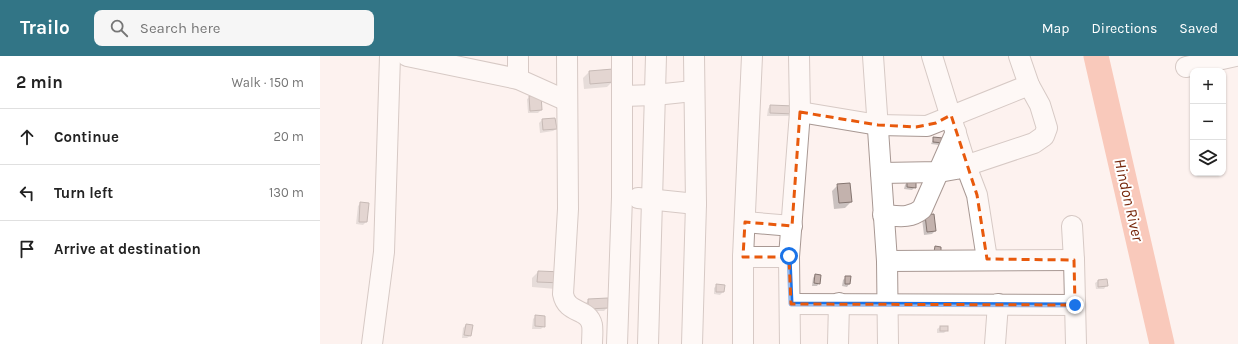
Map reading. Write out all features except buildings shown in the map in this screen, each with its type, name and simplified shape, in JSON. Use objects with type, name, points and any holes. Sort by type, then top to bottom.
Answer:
[{"type":"street","points":[[372,344],[384,252],[390,56]]},
{"type":"street","points":[[407,56],[439,59],[518,79],[567,101]]},
{"type":"street","points":[[518,56],[518,79]]},
{"type":"street","points":[[567,56],[568,209],[564,294],[565,302],[571,309],[588,317],[592,325],[592,344]]},
{"type":"street","points":[[618,344],[622,197],[622,56]]},
{"type":"street","points":[[648,344],[656,56]]},
{"type":"street","points":[[692,344],[696,204],[693,91],[694,56]]},
{"type":"street","points":[[743,344],[743,257],[752,56]]},
{"type":"street","points":[[790,344],[791,304],[789,256],[800,112],[799,56]]},
{"type":"street","points":[[873,56],[887,260],[888,344]]},
{"type":"street","points":[[932,56],[966,166],[977,195],[987,259]]},
{"type":"street","points":[[882,173],[939,172],[966,166],[1034,143],[1044,136],[1047,128],[1045,117],[1029,85],[1019,56]]},
{"type":"street","points":[[1186,67],[1236,56]]},
{"type":"street","points":[[800,112],[878,125],[927,126],[953,124],[1029,85]]},
{"type":"street","points":[[623,96],[655,95],[693,91]]},
{"type":"street","points":[[884,215],[908,217],[916,214],[922,209],[939,172],[953,124]]},
{"type":"street","points":[[622,197],[696,204]]},
{"type":"street","points":[[745,222],[792,226]]},
{"type":"street","points":[[1072,226],[1076,344]]},
{"type":"street","points":[[743,257],[789,256]]},
{"type":"street","points":[[887,260],[1074,260]]},
{"type":"street","points":[[838,344],[839,303]]},
{"type":"street","points":[[791,304],[888,303],[1075,305]]},
{"type":"street","points":[[995,344],[998,304]]},
{"type":"highlighted area","points":[[800,112],[878,125],[916,127],[936,123],[951,115],[977,195],[987,259],[1074,260],[1075,305],[791,304],[789,257],[743,257],[745,222],[792,226]]},
{"type":"waterway","name":"Hindon River","points":[[1096,56],[1162,344]]},
{"type":"route","points":[[789,256],[791,304],[888,303],[1075,305]]}]
